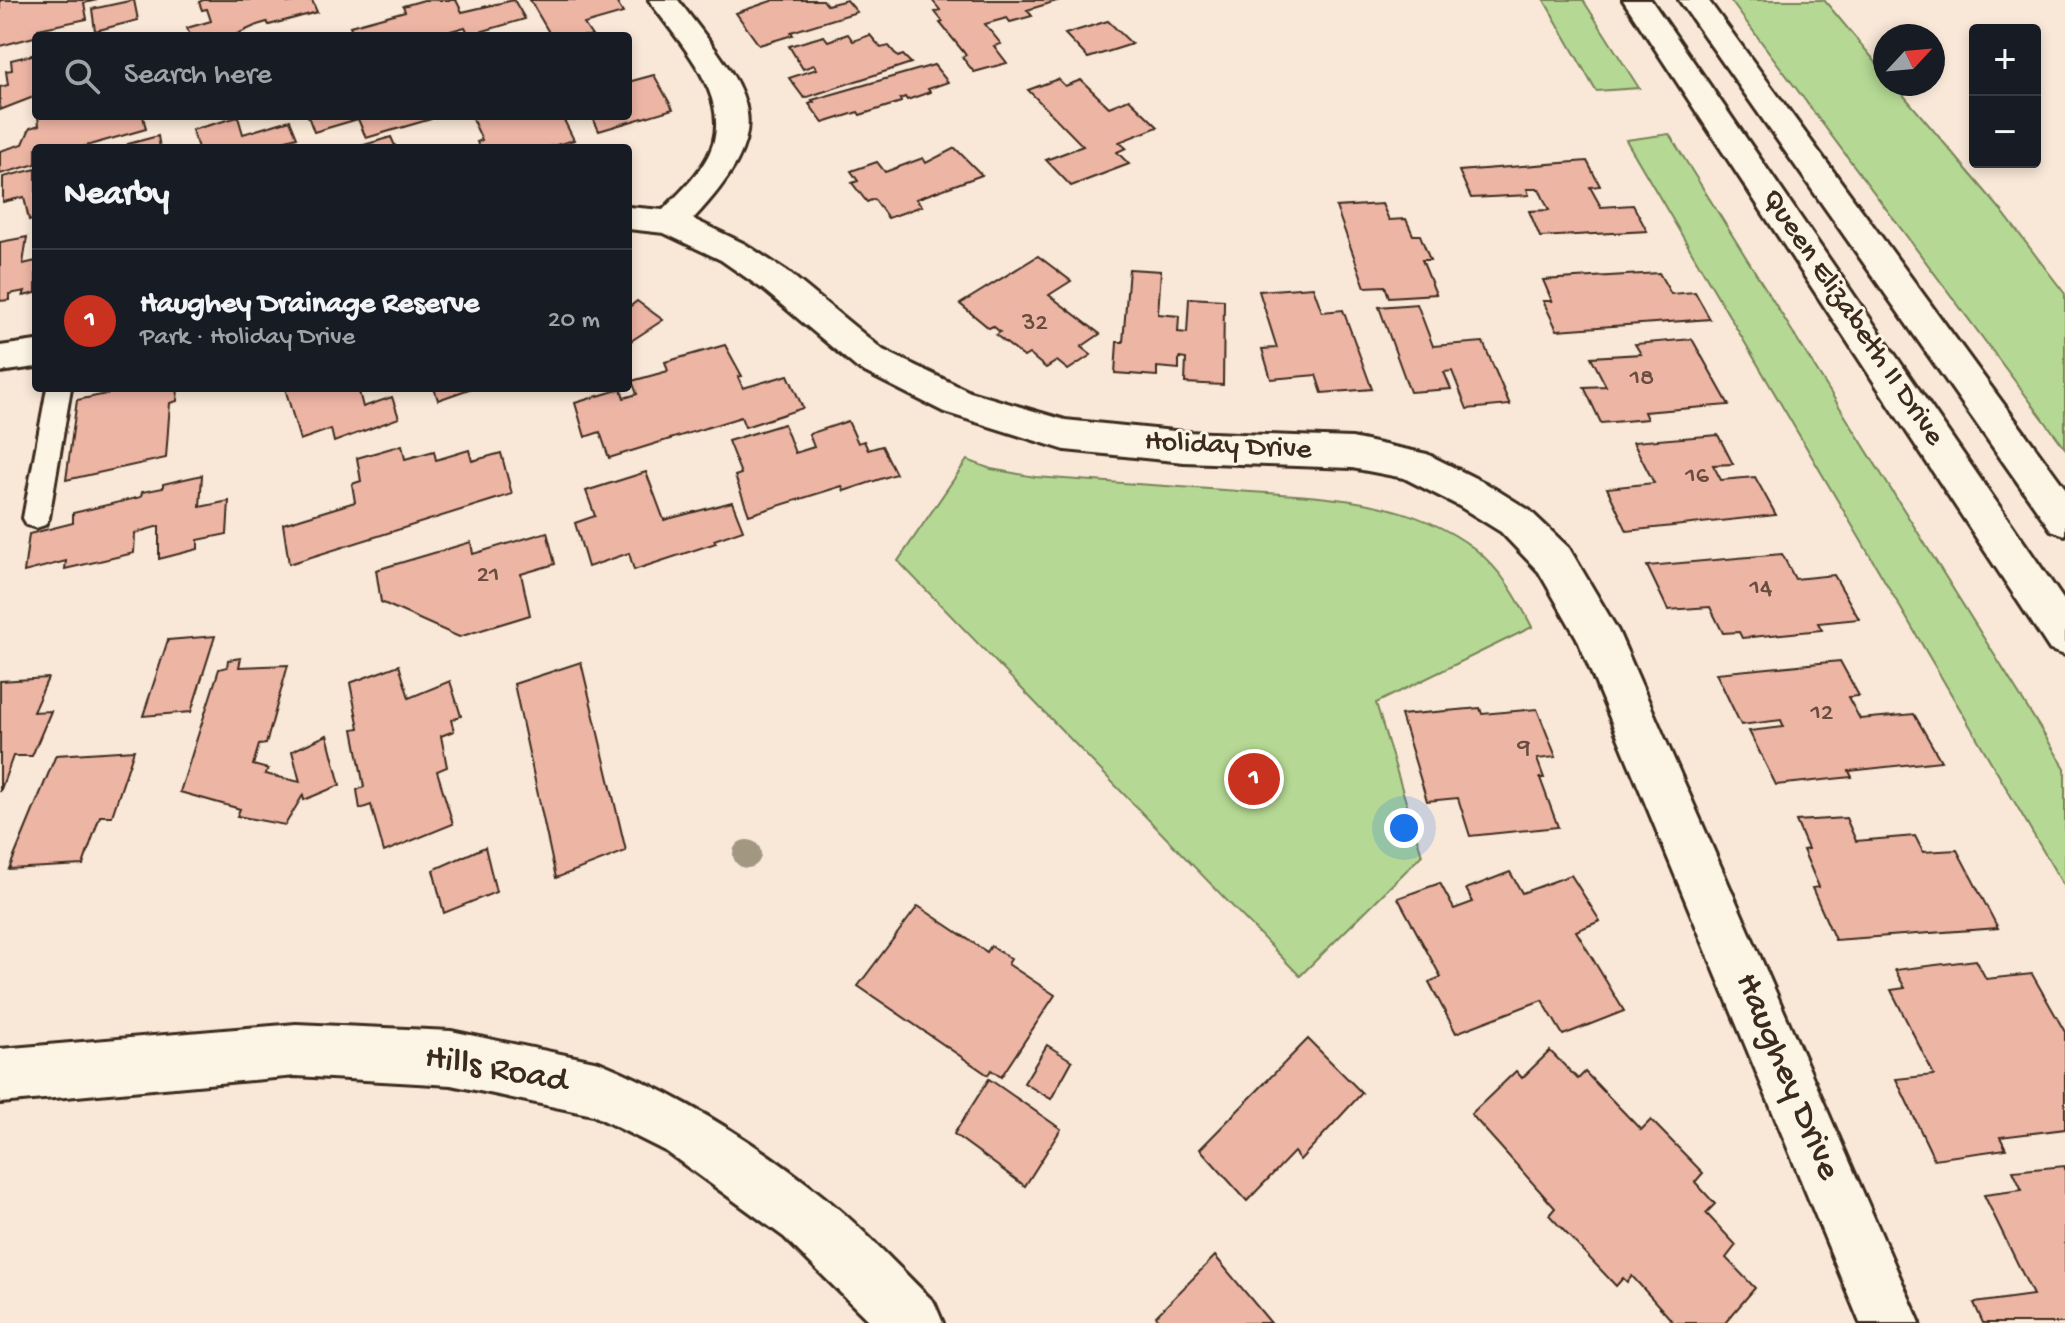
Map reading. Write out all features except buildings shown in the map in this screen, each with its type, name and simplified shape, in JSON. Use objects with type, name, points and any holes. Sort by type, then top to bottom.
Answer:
[{"type":"main road","points":[[663,0],[719,80],[730,101],[733,131],[712,175],[671,222]]},
{"type":"main road","name":"Queen Elizabeth II Drive","points":[[1637,0],[2065,637]]},
{"type":"main road","name":"Queen Elizabeth II Drive","points":[[1693,0],[2065,519]]},
{"type":"main road","name":"Holiday Drive","points":[[632,218],[671,222],[733,252],[776,281],[870,359],[957,402],[1065,435],[1184,447],[1352,453],[1413,465],[1473,495],[1515,521],[1554,560],[1596,631],[1683,832]]},
{"type":"main road","points":[[0,359],[32,355]]},
{"type":"main road","name":"Haughey Drive","points":[[1683,832],[1890,1323]]},
{"type":"main road","name":"Hills Road","points":[[0,1076],[296,1050],[451,1058],[599,1089],[686,1133],[804,1217],[913,1323]]},
{"type":"lane","points":[[36,518],[58,392]]},
{"type":"green space","points":[[1544,0],[1583,0],[1639,88],[1596,91]]},
{"type":"green space","points":[[1730,0],[1824,0],[1873,59],[1873,96],[1904,96],[2001,210],[2065,294],[2065,448]]},
{"type":"green space","points":[[1669,134],[2065,768],[2065,888],[1626,140]]},
{"type":"green space","points":[[967,460],[991,469],[1035,477],[1322,497],[1387,508],[1447,531],[1475,549],[1501,575],[1514,595],[1532,627],[1376,703],[1422,855],[1300,976],[898,561]]},
{"type":"place","name":"Haughey Drainage Reserve","points":[[1254,779]]}]
